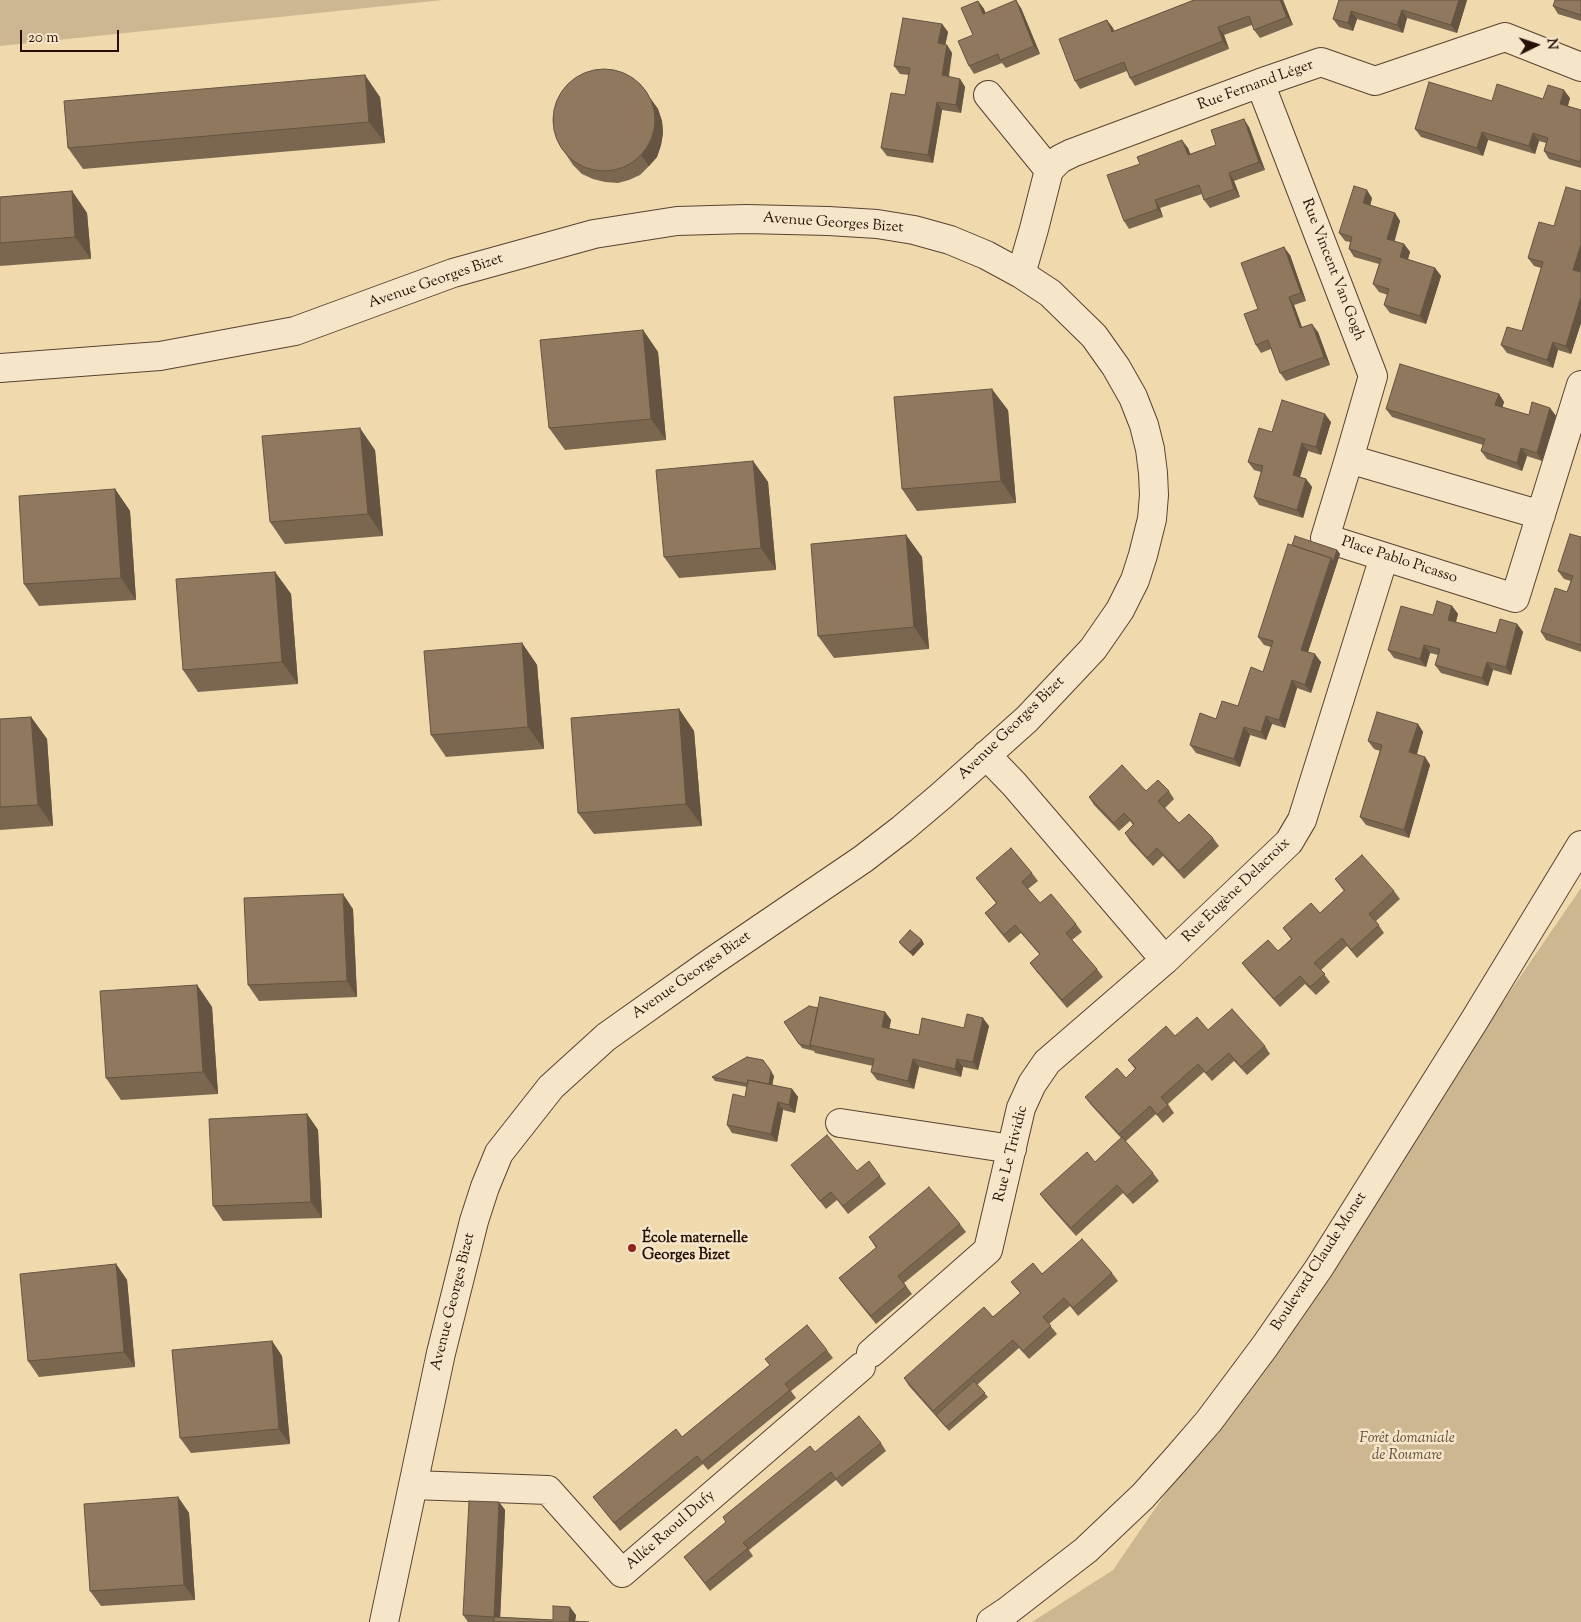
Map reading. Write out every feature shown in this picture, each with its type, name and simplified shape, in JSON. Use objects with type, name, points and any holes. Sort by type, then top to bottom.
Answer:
[{"type":"street","name":"Rue Fernand Léger","points":[[1049,170],[1060,159],[1072,153],[1321,62],[1376,81],[1505,37],[1581,67]]},
{"type":"street","name":"Rue Vincent Van Gogh","points":[[1260,83],[1373,376],[1348,459]]},
{"type":"street","points":[[988,95],[1049,170],[1021,274]]},
{"type":"street","name":"Avenue Georges Bizet","points":[[0,368],[160,356],[296,331],[453,273],[594,234],[678,222],[828,221],[914,230],[950,240],[986,255],[1021,274],[1050,293],[1094,336],[1116,367],[1133,397],[1144,425],[1153,473],[1154,503],[1152,519],[1135,580],[1120,610],[1093,649],[1027,719],[941,796],[863,859],[713,961],[606,1037],[551,1087],[499,1153],[474,1221],[441,1354],[384,1622]]},
{"type":"street","points":[[1348,459],[1541,514],[1581,385]]},
{"type":"street","name":"Place Pablo Picasso","points":[[1348,459],[1326,538],[1515,598],[1541,514]]},
{"type":"street","name":"Rue Eugène Delacroix","points":[[1164,960],[1290,842],[1302,820],[1384,557]]},
{"type":"street","points":[[986,755],[1164,960]]},
{"type":"street","name":"Boulevard Claude Monet","points":[[991,1622],[1086,1550],[1142,1496],[1209,1421],[1265,1346],[1319,1268],[1474,1021],[1581,845]]},
{"type":"street","name":"Rue Le Trividic","points":[[866,1360],[988,1250],[1021,1108],[1032,1084],[1047,1062],[1164,960]]},
{"type":"street","points":[[840,1122],[1012,1149]]},
{"type":"street","name":"Allée Raoul Dufy","points":[[413,1485],[548,1490],[622,1573],[866,1360]]},
{"type":"green space","points":[[0,0],[443,0],[0,46]]},
{"type":"green space","name":"Forêt domaniale de Roumare","points":[[1581,888],[1581,1622],[1032,1622],[1113,1570]]},
{"type":"building","points":[[1016,0],[1034,46],[1000,60],[998,54],[969,66],[958,41],[973,35],[961,8],[978,1],[983,14]]},
{"type":"building","points":[[1194,0],[1280,0],[1287,17],[1254,30],[1249,16],[1218,27],[1223,41],[1130,78],[1124,62],[1075,81],[1059,39],[1107,20],[1112,32]]},
{"type":"building","points":[[1339,0],[1459,0],[1451,25],[1402,10],[1397,25],[1351,11],[1348,23],[1333,19]]},
{"type":"building","points":[[1555,0],[1581,0],[1581,15],[1553,6]]},
{"type":"building","points":[[903,18],[942,24],[938,43],[947,45],[942,75],[960,79],[956,105],[937,102],[928,155],[881,148],[891,93],[905,95],[910,68],[894,66]]},
{"type":"building","points":[[604,69],[623,73],[640,84],[651,101],[655,120],[651,139],[640,156],[623,167],[604,171],[585,167],[568,156],[557,139],[553,120],[557,101],[568,84],[585,73]]},
{"type":"building","points":[[365,75],[369,122],[68,148],[64,101]]},
{"type":"building","points":[[1429,82],[1492,101],[1497,84],[1543,99],[1548,85],[1564,90],[1560,104],[1581,110],[1580,162],[1544,151],[1548,138],[1533,133],[1529,146],[1482,132],[1477,148],[1415,129]]},
{"type":"building","points":[[1244,119],[1259,162],[1229,173],[1234,189],[1204,200],[1199,185],[1155,200],[1158,209],[1124,221],[1107,175],[1140,164],[1137,157],[1182,140],[1188,155],[1216,145],[1211,130]]},
{"type":"building","points":[[1354,186],[1367,190],[1363,203],[1395,213],[1387,239],[1404,244],[1400,257],[1435,268],[1420,316],[1384,305],[1389,289],[1373,284],[1381,259],[1349,249],[1352,237],[1339,233]]},
{"type":"building","points":[[1566,187],[1581,191],[1581,244],[1573,270],[1581,272],[1581,297],[1566,346],[1553,342],[1547,360],[1501,345],[1507,327],[1522,331],[1543,262],[1528,258],[1533,241],[1539,222],[1554,226]]},
{"type":"building","points":[[72,191],[75,237],[0,243],[0,197]]},
{"type":"building","points":[[1284,247],[1301,293],[1289,297],[1300,328],[1312,324],[1324,357],[1280,373],[1268,340],[1256,345],[1244,314],[1258,309],[1241,263]]},
{"type":"building","points":[[643,330],[651,419],[549,428],[540,340]]},
{"type":"building","points":[[1400,364],[1499,394],[1495,405],[1529,415],[1532,402],[1550,408],[1537,453],[1521,448],[1517,463],[1481,451],[1485,439],[1386,409]]},
{"type":"building","points":[[992,389],[1001,481],[902,489],[894,397]]},
{"type":"building","points":[[1282,400],[1325,414],[1316,447],[1302,443],[1293,475],[1306,479],[1297,510],[1254,497],[1263,466],[1248,462],[1259,428],[1272,432]]},
{"type":"building","points":[[360,428],[368,514],[270,522],[262,436]]},
{"type":"building","points":[[753,461],[761,548],[664,557],[656,470]]},
{"type":"building","points":[[115,489],[121,578],[24,584],[19,496]]},
{"type":"building","points":[[1570,534],[1581,537],[1581,645],[1541,632],[1555,588],[1567,592],[1573,576],[1558,571]]},
{"type":"building","points":[[906,535],[914,627],[818,636],[811,544]]},
{"type":"building","points":[[1295,536],[1337,550],[1333,562],[1331,558],[1292,545]]},
{"type":"building","points":[[1288,544],[1331,558],[1301,650],[1315,654],[1305,685],[1292,680],[1279,720],[1266,716],[1261,732],[1244,727],[1234,759],[1190,745],[1200,713],[1216,719],[1222,701],[1238,706],[1251,667],[1263,672],[1273,641],[1258,637]]},
{"type":"building","points":[[275,572],[282,662],[183,670],[176,579]]},
{"type":"building","points":[[1437,601],[1452,606],[1448,620],[1496,633],[1500,619],[1517,624],[1506,667],[1487,662],[1482,678],[1435,665],[1440,649],[1424,645],[1420,659],[1388,650],[1401,606],[1433,615]]},
{"type":"building","points":[[522,643],[528,727],[431,735],[424,651]]},
{"type":"building","points":[[679,709],[686,804],[578,813],[571,718]]},
{"type":"building","points":[[1377,712],[1418,724],[1409,752],[1425,757],[1404,830],[1360,817],[1382,745],[1368,741]]},
{"type":"building","points":[[31,717],[38,805],[0,807],[0,719]]},
{"type":"building","points":[[1122,765],[1146,791],[1158,780],[1169,791],[1158,801],[1179,823],[1189,814],[1213,838],[1179,871],[1157,848],[1147,858],[1125,833],[1134,824],[1124,813],[1114,823],[1089,797]]},
{"type":"building","points":[[1011,848],[1032,873],[1022,882],[1040,903],[1051,894],[1076,924],[1066,933],[1097,969],[1062,1000],[1030,963],[1040,954],[1015,925],[1004,935],[985,913],[997,903],[976,878]]},
{"type":"building","points":[[1362,855],[1394,891],[1369,914],[1379,925],[1351,950],[1342,938],[1314,963],[1325,974],[1310,987],[1300,976],[1274,999],[1242,963],[1268,940],[1278,951],[1292,939],[1283,928],[1311,903],[1320,913],[1345,890],[1335,879]]},
{"type":"building","points":[[343,894],[347,981],[248,985],[244,898]]},
{"type":"building","points":[[910,930],[922,940],[910,952],[899,942]]},
{"type":"building","points":[[197,985],[203,1072],[106,1078],[100,991]]},
{"type":"building","points":[[820,997],[885,1012],[882,1027],[919,1035],[922,1018],[964,1028],[967,1014],[983,1018],[973,1062],[957,1059],[955,1069],[913,1059],[908,1081],[871,1072],[874,1059],[810,1045]]},
{"type":"building","points":[[809,1006],[818,1008],[811,1047],[799,1044],[784,1022]]},
{"type":"building","points":[[1232,1009],[1265,1046],[1241,1067],[1229,1053],[1206,1073],[1198,1064],[1161,1097],[1168,1105],[1157,1115],[1150,1106],[1119,1134],[1085,1097],[1117,1068],[1126,1078],[1136,1068],[1128,1060],[1166,1026],[1175,1036],[1197,1017],[1208,1030]]},
{"type":"building","points":[[747,1057],[763,1060],[771,1071],[769,1084],[748,1080],[748,1084],[712,1077]]},
{"type":"building","points":[[748,1080],[792,1089],[789,1105],[778,1102],[771,1134],[727,1125],[733,1094],[745,1097]]},
{"type":"building","points":[[307,1114],[311,1202],[213,1206],[209,1119]]},
{"type":"building","points":[[827,1135],[857,1171],[869,1161],[880,1176],[843,1206],[831,1192],[820,1201],[791,1165]]},
{"type":"building","points":[[1122,1137],[1153,1173],[1127,1196],[1117,1185],[1071,1228],[1040,1194],[1087,1152],[1095,1162]]},
{"type":"building","points":[[929,1187],[960,1224],[898,1276],[906,1286],[871,1316],[839,1278],[877,1247],[869,1237]]},
{"type":"building","points":[[1082,1239],[1112,1273],[1073,1308],[1064,1298],[1043,1317],[1051,1326],[1023,1351],[1013,1340],[933,1411],[904,1378],[984,1307],[993,1317],[1021,1293],[1011,1282],[1033,1263],[1042,1274]]},
{"type":"building","points":[[116,1264],[124,1352],[28,1361],[20,1274]]},
{"type":"building","points":[[807,1325],[827,1350],[785,1384],[790,1390],[702,1462],[697,1456],[614,1523],[593,1497],[676,1429],[682,1437],[770,1365],[765,1359]]},
{"type":"building","points":[[272,1341],[279,1429],[180,1438],[172,1350]]},
{"type":"building","points":[[974,1381],[985,1393],[946,1427],[936,1415]]},
{"type":"building","points":[[859,1416],[881,1443],[836,1479],[831,1472],[743,1543],[748,1548],[705,1583],[684,1557],[726,1522],[723,1517],[810,1446],[815,1452]]},
{"type":"building","points":[[178,1497],[184,1585],[90,1591],[84,1504]]},
{"type":"building","points":[[469,1501],[499,1502],[494,1617],[463,1615]]},
{"type":"building","points":[[553,1606],[570,1607],[569,1621],[589,1622],[494,1622],[494,1617],[553,1620]]},
{"type":"place","name":"École maternelle Georges Bizet","points":[[632,1248]]}]
